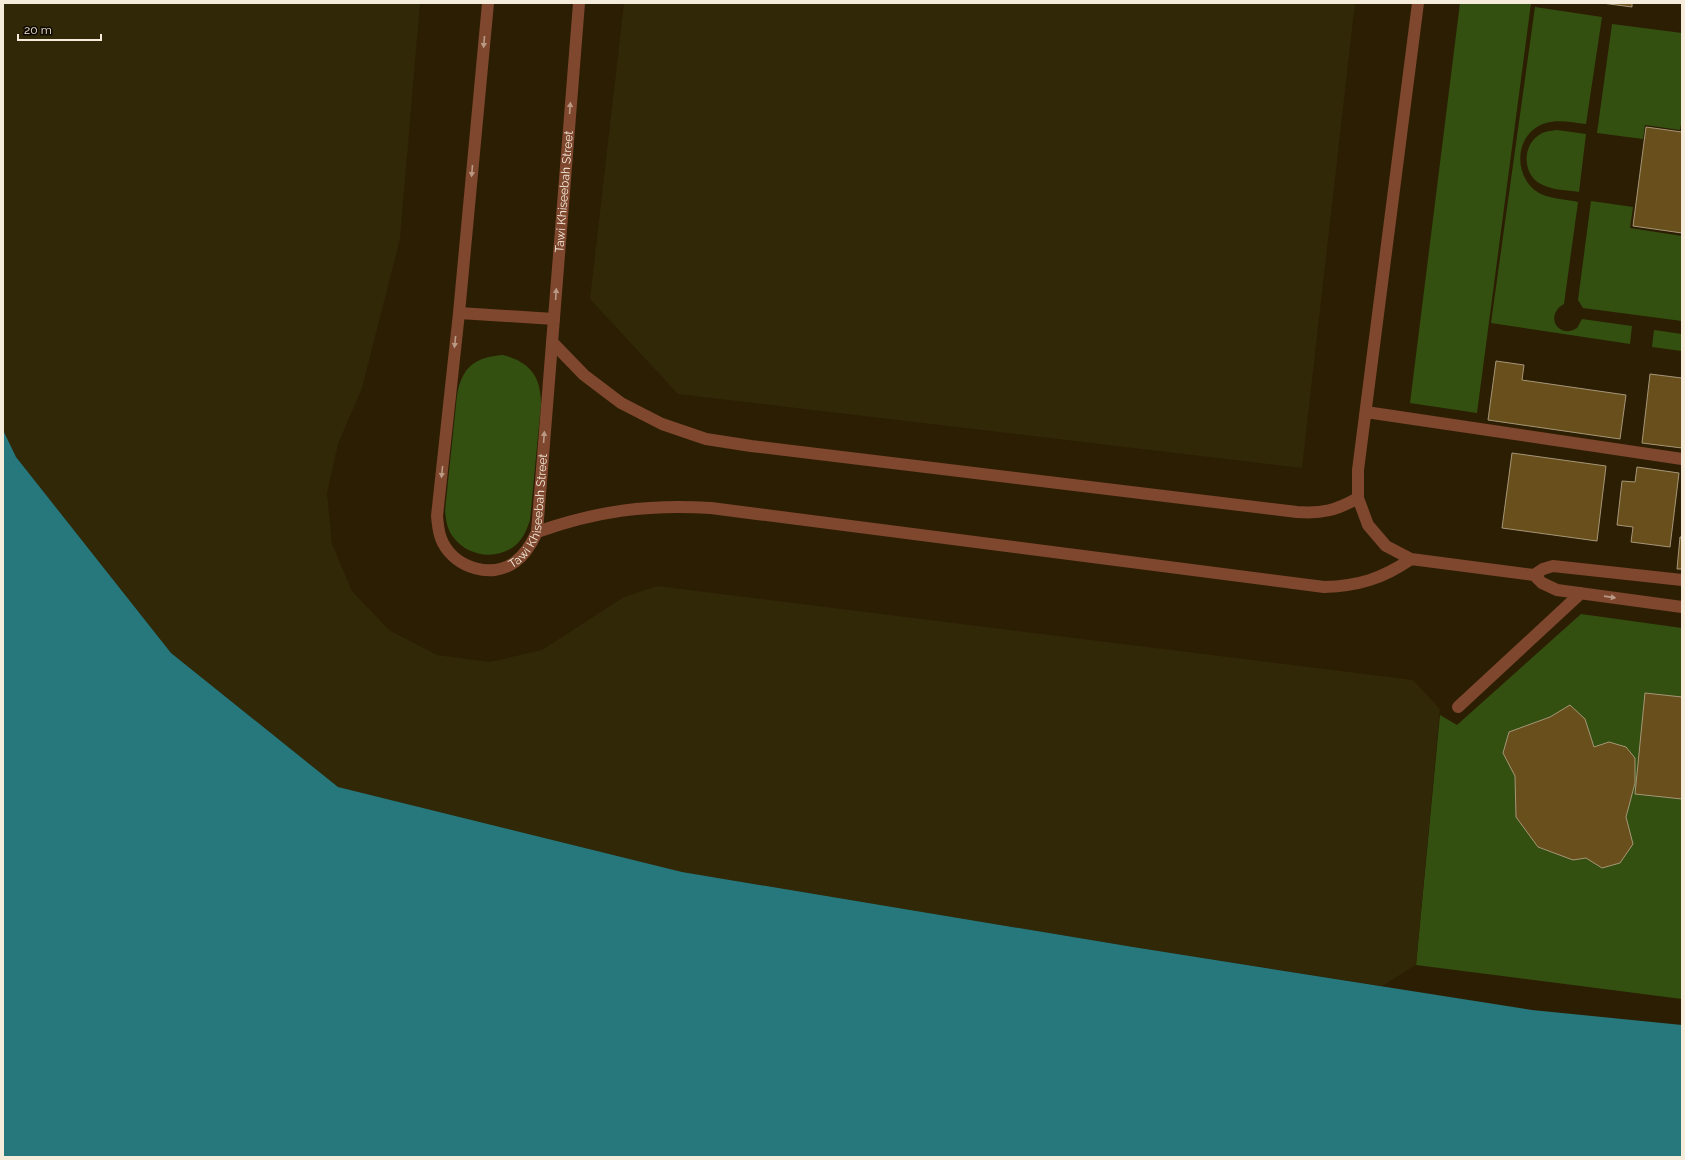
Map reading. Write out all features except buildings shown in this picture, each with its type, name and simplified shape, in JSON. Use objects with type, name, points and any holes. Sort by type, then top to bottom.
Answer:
[{"type":"street","name":"Tawi Khiseebah Street","points":[[488,3],[459,313],[437,516],[439,533],[448,551],[456,559],[475,569],[486,570],[496,569],[514,563],[521,557],[531,544],[537,532],[579,3]]},
{"type":"street","points":[[1418,3],[1358,470],[1358,498],[1368,525],[1386,546],[1410,559],[1534,575],[1547,586],[1581,593],[1682,607]]},
{"type":"street","points":[[459,313],[554,319]]},
{"type":"street","points":[[552,342],[584,375],[621,403],[662,424],[706,438],[759,447],[1298,512],[1310,513],[1334,510],[1358,498]]},
{"type":"street","points":[[1366,412],[1682,459]]},
{"type":"street","points":[[537,532],[572,520],[623,509],[682,506],[711,508],[1324,587],[1355,585],[1370,581],[1398,568],[1410,559]]},
{"type":"street","points":[[1534,575],[1543,569],[1553,566],[1682,580]]},
{"type":"street","points":[[1458,707],[1581,593]]},
{"type":"green space","points":[[1460,3],[1531,3],[1477,413],[1410,403]]},
{"type":"green space","points":[[1535,7],[1602,17],[1586,124],[1556,121],[1546,123],[1535,128],[1528,135],[1520,155],[1524,177],[1530,186],[1543,195],[1578,202],[1564,304],[1558,309],[1554,320],[1559,329],[1564,331],[1570,331],[1577,328],[1582,319],[1632,326],[1630,344],[1491,323]]},
{"type":"green space","points":[[1612,24],[1682,33],[1682,119],[1680,130],[1645,125],[1643,139],[1597,133]]},
{"type":"green space","points":[[1557,130],[1586,134],[1579,192],[1548,187],[1539,183],[1534,179],[1527,166],[1527,152],[1533,140],[1547,131]]},
{"type":"green space","points":[[1591,201],[1633,207],[1630,228],[1682,236],[1682,321],[1583,308],[1578,300]]},
{"type":"green space","points":[[1654,330],[1682,334],[1682,351],[1652,347]]},
{"type":"green space","points":[[503,355],[527,366],[532,372],[539,386],[541,404],[530,520],[522,539],[517,544],[501,553],[492,555],[475,552],[459,544],[448,528],[445,511],[459,385],[462,377],[471,365],[485,358]]},
{"type":"green space","points":[[1581,614],[1682,628],[1682,999],[1416,965],[1440,715],[1457,725]]},
{"type":"sand","points":[[3,3],[420,3],[400,239],[362,388],[338,444],[327,493],[332,544],[352,591],[389,630],[437,655],[490,662],[542,650],[624,597],[657,586],[1413,680],[1440,709],[1416,965],[1382,986],[1133,947],[682,872],[338,787],[171,653],[16,457],[3,430]]},
{"type":"sand","points":[[624,3],[1355,3],[1302,468],[678,394],[590,299]]},
{"type":"water","points":[[3,430],[16,457],[171,653],[338,787],[682,872],[1133,947],[1532,1010],[1682,1025],[1682,1157],[3,1157]]}]
